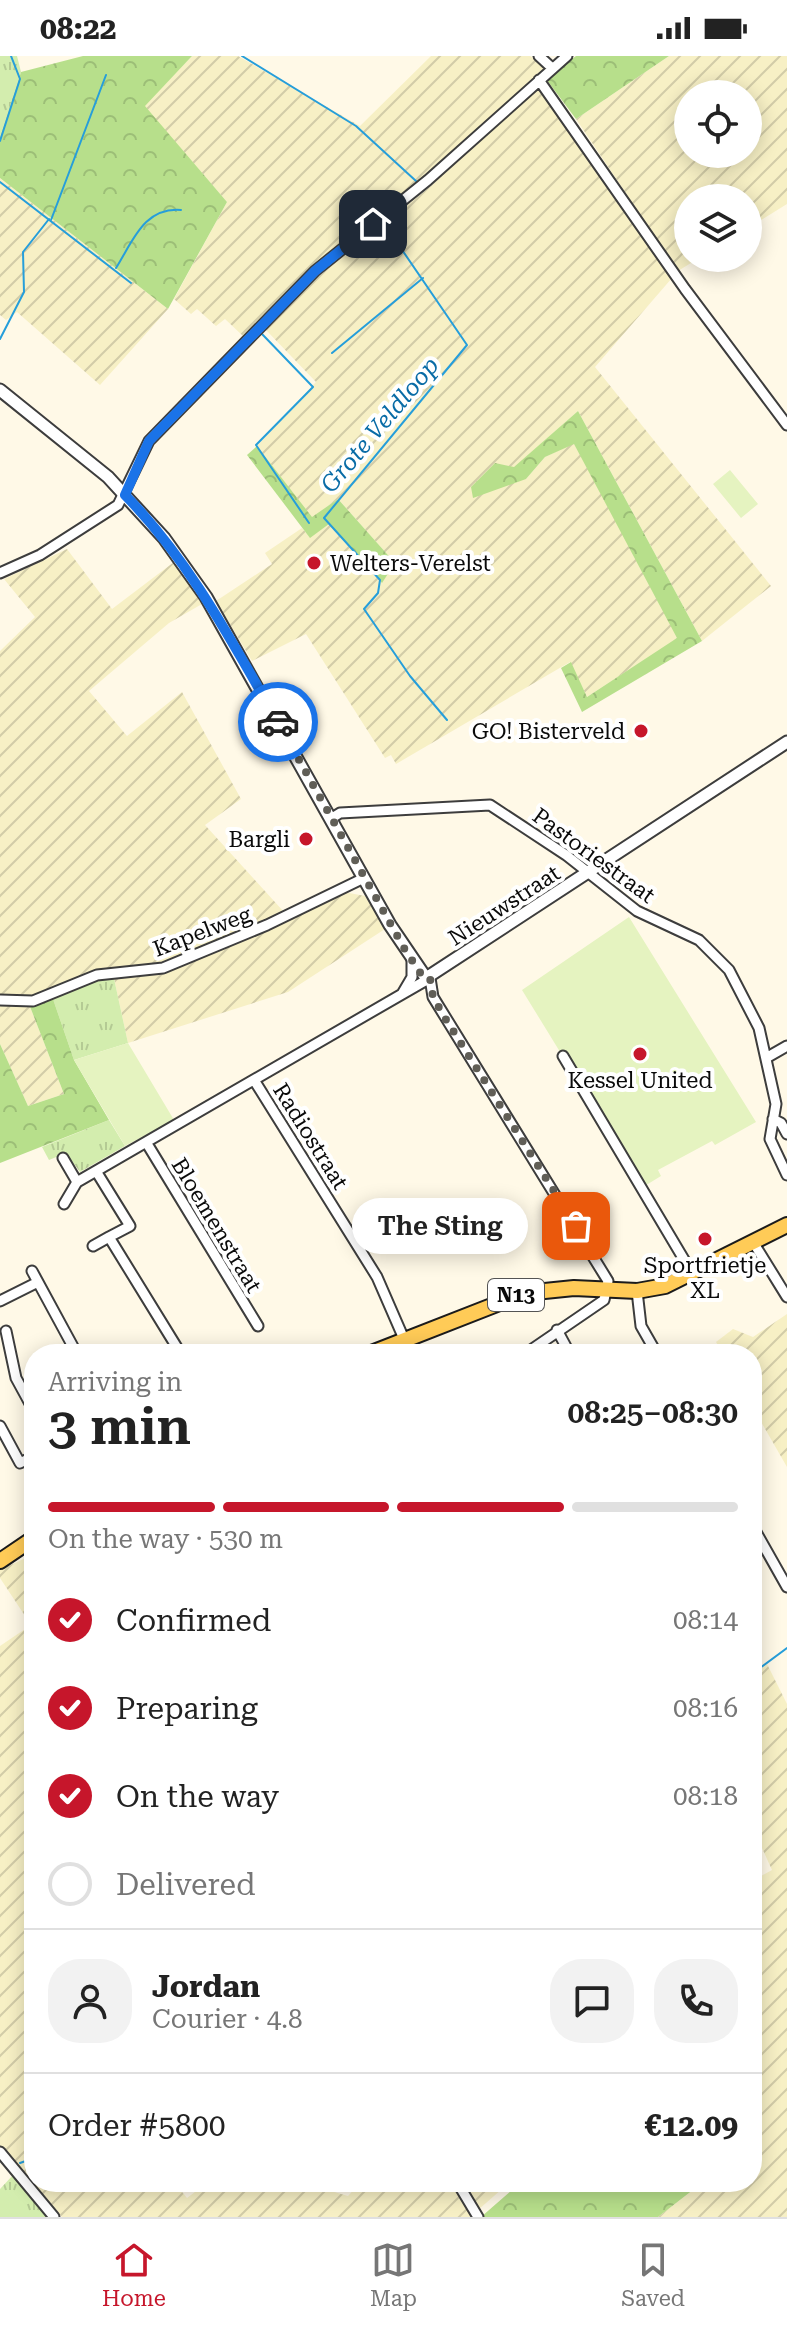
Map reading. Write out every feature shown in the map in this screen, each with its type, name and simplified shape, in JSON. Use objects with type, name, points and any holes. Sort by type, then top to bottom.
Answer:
[{"type":"main road","name":"N13","points":[[392,1344],[525,1293],[608,1289],[637,1291],[665,1286],[787,1225]]},
{"type":"main road","points":[[0,1561],[24,1545]]},
{"type":"street","points":[[539,56],[552,68]]},
{"type":"street","points":[[0,573],[74,534],[118,505],[149,441],[307,279],[428,180],[567,56]]},
{"type":"street","points":[[539,80],[685,289],[787,425]]},
{"type":"street","points":[[0,390],[125,495],[164,538],[206,597],[412,960],[423,977],[430,978],[433,997],[605,1273],[608,1289],[604,1300],[538,1344]]},
{"type":"street","name":"Nieuwstraat","points":[[96,1171],[430,978],[787,742]]},
{"type":"street","name":"Pastoriestraat","points":[[332,818],[340,813],[490,805],[590,872],[637,911],[696,938],[729,970],[755,1018],[776,1104],[773,1119]]},
{"type":"street","name":"Kapelweg","points":[[0,1000],[33,1001],[97,975],[163,968],[267,925],[364,878]]},
{"type":"street","points":[[400,995],[412,977],[412,960]]},
{"type":"street","points":[[766,1058],[787,1046]]},
{"type":"street","points":[[563,1056],[692,1273]]},
{"type":"street","name":"Radiostraat","points":[[254,1080],[377,1277],[404,1339]]},
{"type":"street","points":[[787,1134],[781,1123],[773,1119],[770,1139],[787,1175]]},
{"type":"street","name":"Bloemenstraat","points":[[146,1142],[258,1326]]},
{"type":"street","points":[[63,1158],[77,1182]]},
{"type":"street","points":[[64,1204],[77,1182],[96,1171],[130,1226],[93,1246]]},
{"type":"street","points":[[109,1237],[175,1344]]},
{"type":"street","points":[[753,1242],[787,1297]]},
{"type":"street","points":[[32,1271],[72,1344]]},
{"type":"street","points":[[0,1301],[38,1282]]},
{"type":"street","points":[[637,1291],[641,1326],[651,1344]]},
{"type":"street","points":[[557,1330],[565,1344]]},
{"type":"street","points":[[6,1331],[16,1378],[24,1393]]},
{"type":"street","points":[[0,1427],[20,1463],[24,1461]]},
{"type":"street","points":[[762,1543],[787,1587]]},
{"type":"street","points":[[0,2152],[24,2181]]},
{"type":"street","points":[[33,2192],[54,2217]]},
{"type":"street","points":[[463,2192],[478,2217]]},
{"type":"shaded area","points":[[192,56],[238,56],[360,126],[431,56],[530,56],[544,68],[434,170],[328,255],[243,336],[225,319],[216,326],[197,309],[191,314],[174,299],[227,202],[144,106]]},
{"type":"shaded area","points":[[669,56],[787,56],[787,204],[762,219],[762,184],[674,184],[674,265],[576,119]]},
{"type":"shaded area","points":[[534,89],[540,90],[672,278],[595,367],[771,586],[702,641],[578,411],[514,468],[526,479],[545,457],[574,443],[678,638],[587,697],[570,662],[396,764],[391,755],[385,758],[306,634],[252,661],[216,601],[272,564],[265,553],[302,528],[310,537],[329,524],[381,583],[394,562],[338,499],[312,518],[257,446],[316,382],[266,330],[318,277],[432,185]]},
{"type":"shaded area","points":[[0,178],[168,309],[100,385],[17,312],[6,320],[0,315]]},
{"type":"shaded area","points":[[67,549],[112,609],[174,562],[202,604],[169,623],[89,691],[127,736],[182,692],[241,799],[205,825],[284,912],[164,966],[114,970],[37,998],[9,997],[0,995],[0,651],[35,617],[4,579]]},
{"type":"shaded area","points":[[344,892],[365,896],[385,929],[288,992],[128,1043],[113,974],[153,972]]},
{"type":"shaded area","points":[[0,1002],[29,1004],[64,1094],[28,1106],[0,1044]]},
{"type":"shaded area","points":[[787,1314],[787,1467],[762,1423],[762,1344],[716,1342],[733,1329],[753,1337]]},
{"type":"shaded area","points":[[24,1559],[24,1614],[0,1578],[0,1570]]},
{"type":"shaded area","points":[[24,1630],[24,2175],[0,2148],[0,1646]]},
{"type":"shaded area","points":[[767,1664],[787,1704],[787,2217],[658,2217],[690,2192],[762,2192],[762,1876],[772,1870],[762,1848],[762,1668]]},
{"type":"shaded area","points":[[40,2192],[182,2192],[187,2198],[195,2192],[334,2192],[348,2196],[352,2192],[458,2192],[473,2217],[62,2217]]},
{"type":"shaded area","points":[[467,2192],[499,2192],[478,2210]]},
{"type":"green space","points":[[0,56],[17,56],[21,72],[0,137]]},
{"type":"green space","points":[[83,56],[192,56],[145,106],[227,202],[168,309],[0,178],[0,137],[21,72]]},
{"type":"green space","points":[[576,56],[669,56],[576,119],[546,79]]},
{"type":"green space","points":[[578,411],[702,641],[582,712],[561,668],[571,662],[587,697],[677,638],[574,444],[545,457],[526,479],[473,498],[471,487],[495,463],[514,467]]},
{"type":"green space","points":[[257,446],[312,517],[338,499],[395,563],[382,583],[329,524],[310,538],[247,455]]},
{"type":"green space","points":[[730,470],[758,504],[741,518],[713,484]]},
{"type":"green space","name":"Kessel United","points":[[629,917],[756,1122],[715,1145],[712,1141],[658,1170],[661,1176],[643,1187],[522,990]]},
{"type":"green space","points":[[113,974],[128,1043],[74,1060],[53,999]]},
{"type":"green space","points":[[53,999],[74,1060],[109,1120],[0,1163],[0,1044],[28,1106],[64,1094],[29,1004]]},
{"type":"green space","points":[[128,1043],[174,1120],[125,1146],[74,1060]]},
{"type":"green space","points":[[109,1120],[125,1146],[80,1172],[66,1153],[49,1160],[42,1147]]},
{"type":"green space","points":[[14,2174],[24,2186],[24,2192],[29,2192],[51,2217],[0,2217],[0,2189]]},
{"type":"green space","points":[[510,2192],[690,2192],[658,2217],[481,2217]]},
{"type":"waterway","points":[[0,141],[20,79],[11,56]]},
{"type":"waterway","name":"Grote Veldloop","points":[[242,56],[356,126],[416,181]]},
{"type":"waterway","points":[[51,220],[106,75]]},
{"type":"waterway","points":[[0,182],[131,283]]},
{"type":"waterway","name":"Grote Veldloop","points":[[389,217],[425,189]]},
{"type":"waterway","points":[[116,268],[134,237],[149,220],[158,214],[181,210]]},
{"type":"waterway","points":[[0,339],[24,292],[23,252],[49,219]]},
{"type":"waterway","name":"Grote Veldloop","points":[[383,222],[467,345],[324,518],[380,580],[378,593],[364,609],[410,676],[447,720]]},
{"type":"waterway","points":[[323,271],[331,264]]},
{"type":"waterway","points":[[280,314],[318,275]]},
{"type":"waterway","points":[[332,353],[423,278]]},
{"type":"waterway","points":[[262,334],[313,387],[256,445],[309,523]]},
{"type":"waterway","points":[[762,1667],[787,1648]]},
{"type":"waterway","points":[[20,2163],[24,2162]]},
{"type":"way so far","points":[[278,722],[404,948],[423,977],[430,978],[433,997],[445,1018],[576,1226]]},
{"type":"place","name":"Welters-Verelst","points":[[314,563]]},
{"type":"place","name":"GO! Bisterveld","points":[[641,731]]},
{"type":"place","name":"Bargli","points":[[306,839]]},
{"type":"place","name":"Kessel United","points":[[640,1054]]},
{"type":"place","name":"The Sting","points":[[576,1226]]},
{"type":"place","name":"Sportfrietje XL","points":[[705,1239]]},
{"type":"route","points":[[278,722],[192,575],[125,495],[149,441],[315,271],[373,224]]}]
